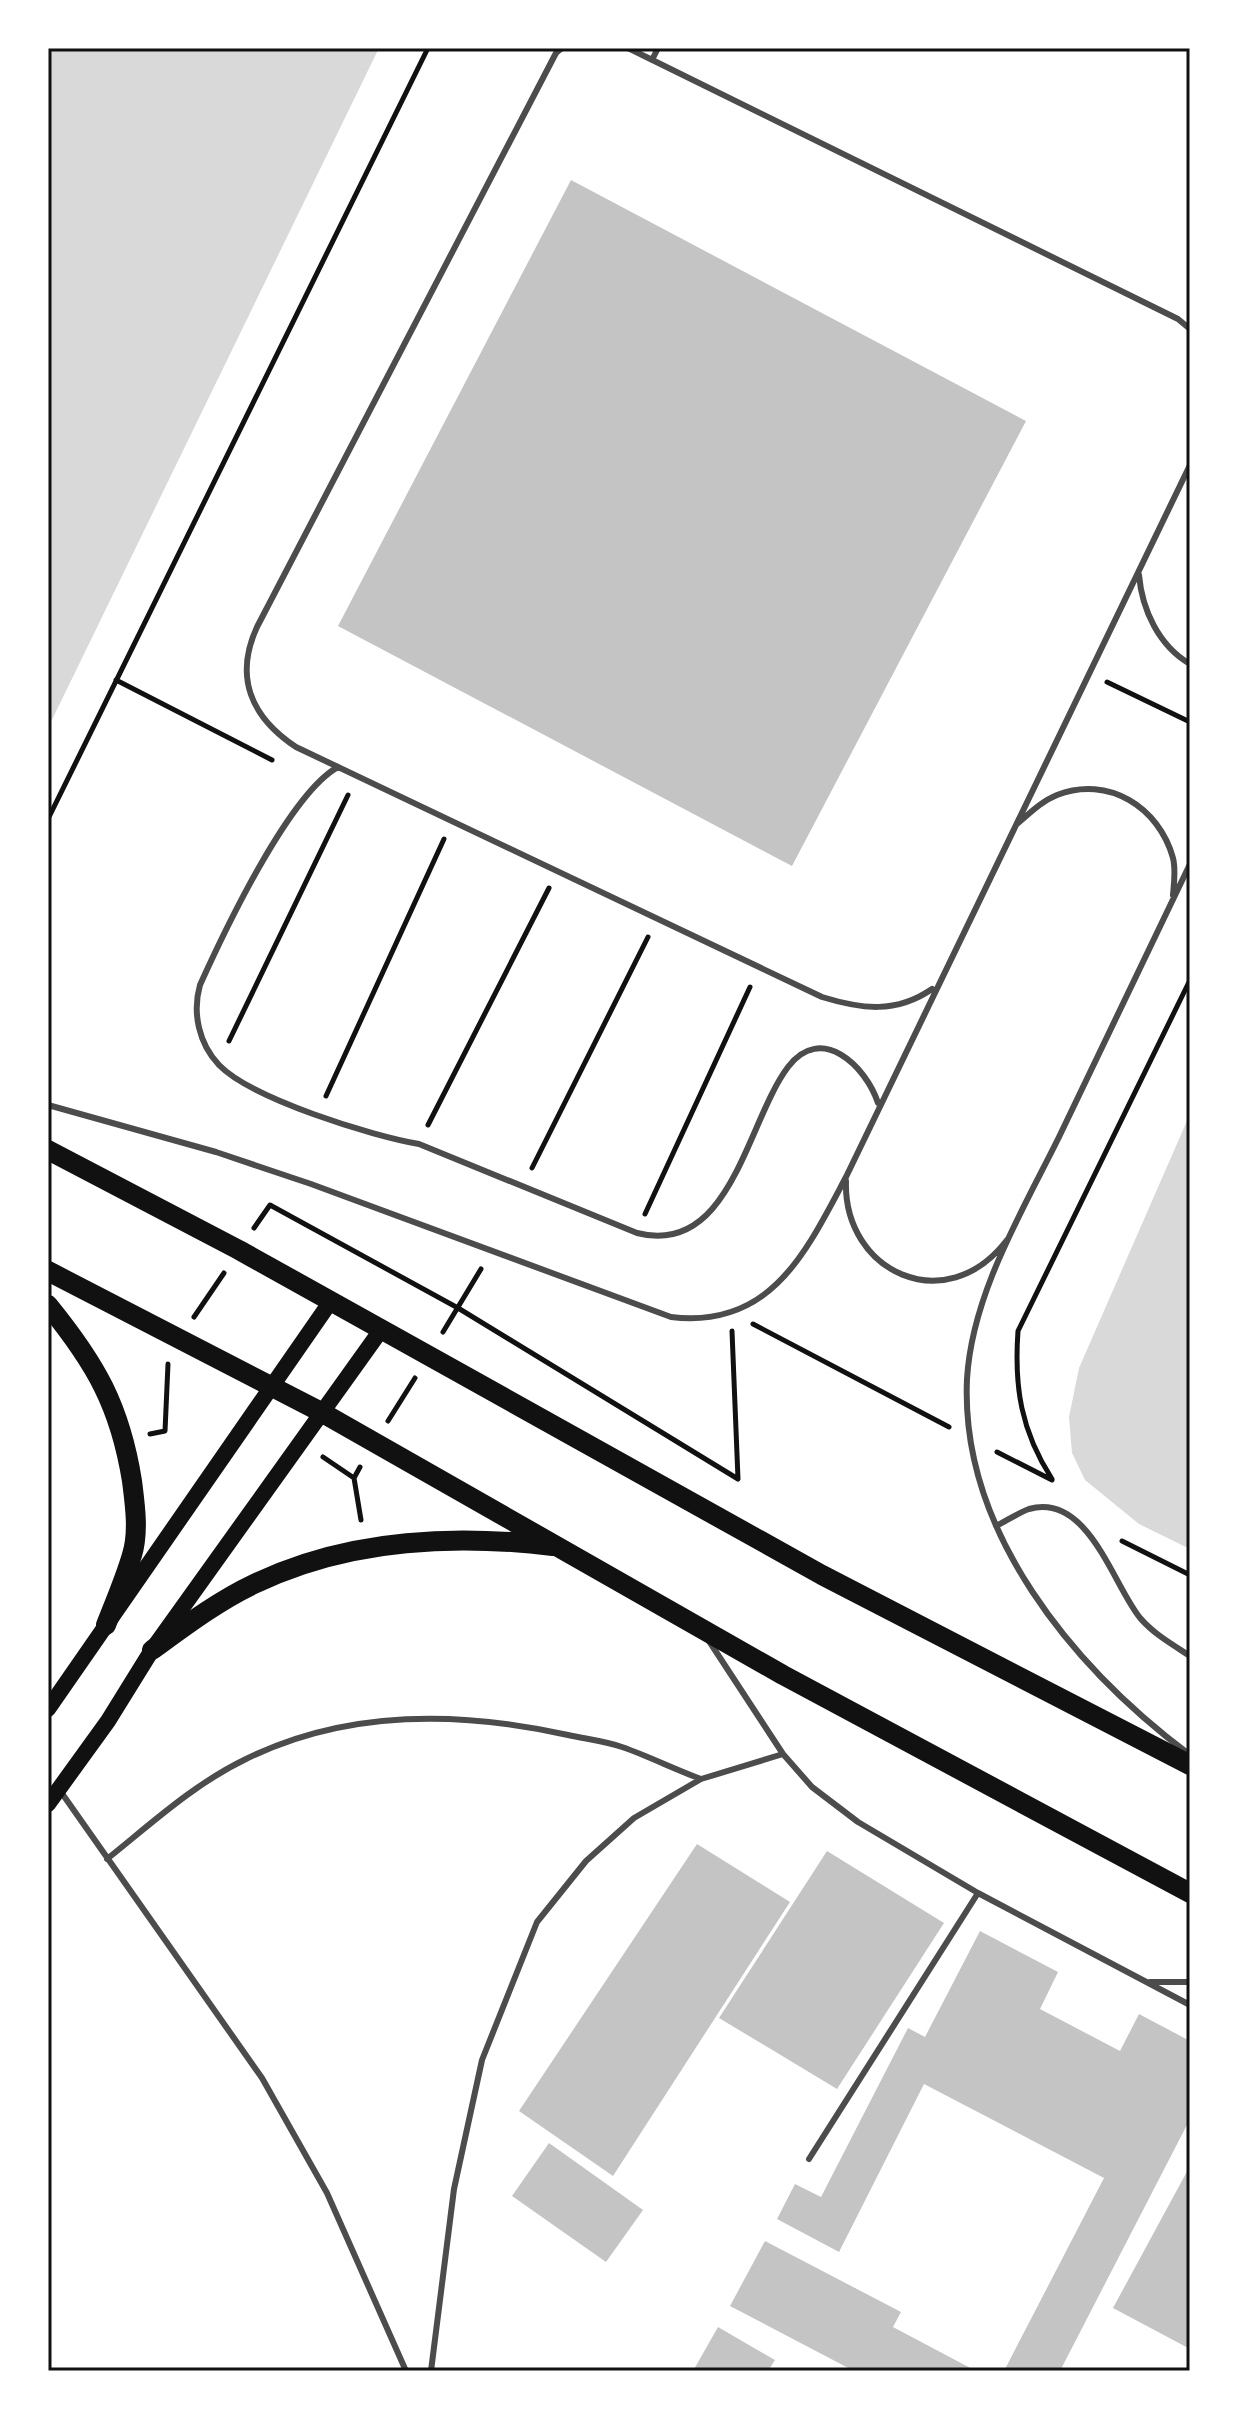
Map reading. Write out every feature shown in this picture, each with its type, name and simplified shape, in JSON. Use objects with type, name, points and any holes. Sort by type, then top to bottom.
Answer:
[{"type":"main road","points":[[48,1150],[331,1301],[822,1575],[1190,1765]]},
{"type":"main road","points":[[48,1271],[321,1412],[563,1547],[702,1629],[1190,1893]]},
{"type":"main road","points":[[48,1709],[331,1301]]},
{"type":"main road","points":[[48,1305],[80,1345],[115,1405],[124,1439],[136,1509],[133,1553],[106,1625]]},
{"type":"main road","points":[[48,1804],[108,1721],[152,1650],[381,1330]]},
{"type":"main road","points":[[152,1650],[212,1607],[253,1584],[289,1569],[365,1549],[485,1538],[563,1547]]},
{"type":"lane","points":[[562,48],[549,67],[249,644],[245,679],[266,724],[296,747],[822,997],[853,1007],[893,1006],[921,997],[935,987]]},
{"type":"lane","points":[[628,48],[1178,319],[1190,329]]},
{"type":"lane","points":[[652,60],[658,48]]},
{"type":"lane","points":[[48,1105],[187,1143],[297,1179],[671,1317],[691,1320],[732,1313],[768,1293],[797,1264],[846,1177],[878,1104],[1190,465]]},
{"type":"lane","points":[[1138,571],[1140,591],[1152,624],[1172,650],[1190,664]]},
{"type":"lane","points":[[338,767],[316,782],[290,814],[200,985],[195,1010],[197,1023],[218,1064],[245,1082],[317,1115],[388,1138],[419,1144],[637,1233],[660,1237],[672,1234],[711,1211],[725,1194],[785,1071],[809,1050],[830,1049],[849,1058],[865,1074],[878,1104]]},
{"type":"lane","points":[[1013,827],[1038,806],[1066,793],[1092,788],[1122,795],[1149,815],[1166,843],[1175,871],[1173,899]]},
{"type":"lane","points":[[1190,864],[1014,1230],[973,1335],[967,1379],[971,1438],[983,1495],[996,1526],[1034,1592],[1065,1633],[1134,1707],[1190,1755]]},
{"type":"lane","points":[[846,1177],[845,1201],[861,1237],[887,1266],[913,1280],[941,1282],[968,1273],[997,1252],[1014,1230]]},
{"type":"lane","points":[[996,1526],[1029,1509],[1042,1508],[1069,1517],[1103,1550],[1140,1618],[1190,1656]]},
{"type":"lane","points":[[702,1629],[783,1754],[812,1787],[858,1822],[978,1893],[1190,2005]]},
{"type":"lane","points":[[107,1859],[199,1786],[246,1759],[289,1740],[355,1723],[452,1718],[529,1726],[620,1746],[701,1779]]},
{"type":"lane","points":[[431,2371],[454,2189],[482,2060],[537,1922],[586,1861],[634,1818],[701,1779],[783,1754]]},
{"type":"lane","points":[[59,1789],[275,2101],[357,2252],[406,2371]]},
{"type":"lane","points":[[809,2159],[978,1893]]},
{"type":"lane","points":[[1147,1982],[1190,1982]]},
{"type":"path","points":[[48,819],[428,48]]},
{"type":"path","points":[[1088,673],[1190,722]]},
{"type":"path","points":[[116,680],[316,782]]},
{"type":"path","points":[[218,1064],[358,776]]},
{"type":"path","points":[[317,1115],[452,821]]},
{"type":"path","points":[[419,1144],[558,871]]},
{"type":"path","points":[[523,1187],[657,918]]},
{"type":"path","points":[[637,1233],[759,966]]},
{"type":"path","points":[[1057,1488],[1035,1452],[1021,1414],[1015,1372],[1018,1331],[1190,980]]},
{"type":"path","points":[[458,1308],[738,1479],[732,1313],[1052,1480]]},
{"type":"path","points":[[124,1439],[165,1431],[169,1355]]},
{"type":"path","points":[[354,1478],[365,1549]]},
{"type":"path","points":[[1110,1533],[1190,1575]]},
{"type":"shaded area","points":[[48,48],[379,48],[48,728]]},
{"type":"shaded area","points":[[1190,1114],[1190,1549],[1139,1524],[1085,1480],[1072,1453],[1069,1417],[1079,1368]]},
{"type":"building","points":[[571,180],[1026,421],[792,866],[338,626]]},
{"type":"building","points":[[697,1844],[790,1902],[613,2176],[519,2111]]},
{"type":"building","points":[[827,1851],[944,1923],[837,2089],[719,2018]]},
{"type":"building","points":[[980,1931],[1058,1972],[1040,2009],[1120,2051],[1139,2014],[1190,2041],[1190,2119],[1060,2371],[1004,2371],[1104,2178],[924,2084],[839,2252],[777,2219],[795,2184],[821,2197],[908,2028],[925,2037]]},
{"type":"building","points":[[549,2143],[643,2210],[606,2262],[512,2196]]},
{"type":"building","points":[[1190,2166],[1190,2349],[1113,2308]]},
{"type":"building","points":[[765,2241],[901,2312],[893,2327],[976,2371],[854,2371],[730,2306]]},
{"type":"building","points":[[718,2327],[775,2360],[768,2371],[693,2371]]}]
